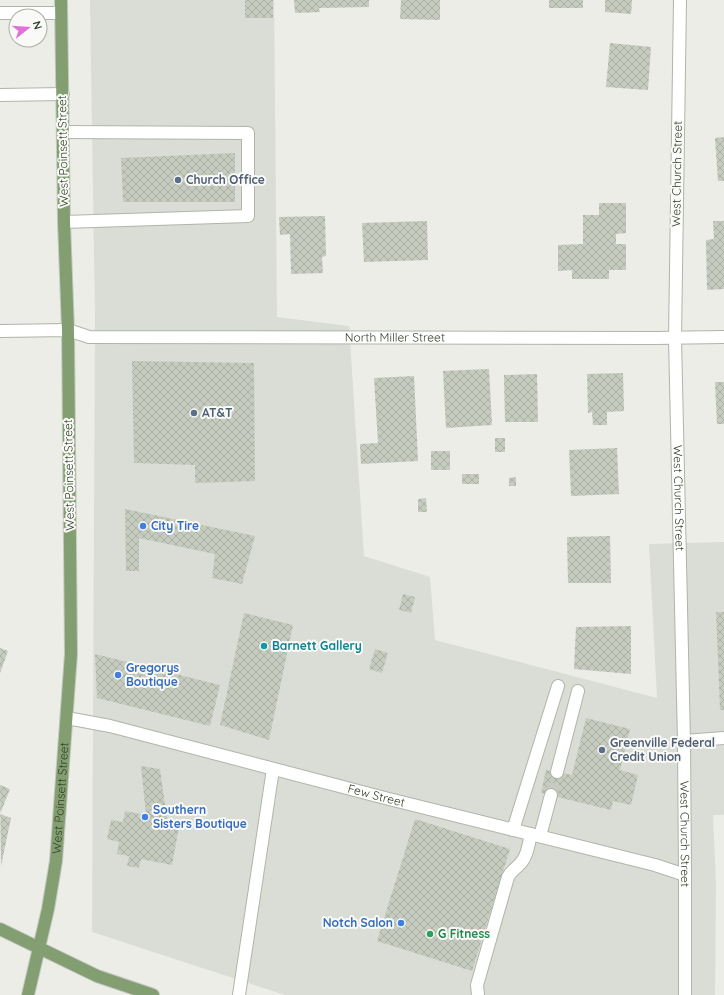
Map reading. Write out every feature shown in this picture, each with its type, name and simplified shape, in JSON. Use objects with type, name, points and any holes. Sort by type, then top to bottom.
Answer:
[{"type":"main road","name":"West Poinsett Street","points":[[28,995],[48,909],[56,861],[72,654],[68,330],[64,222],[61,0]]},
{"type":"main road","points":[[0,929],[96,976],[153,995]]},
{"type":"street","name":"West Church Street","points":[[680,0],[675,338],[684,741],[685,995]]},
{"type":"street","points":[[0,13],[62,13]]},
{"type":"street","points":[[0,95],[63,94]]},
{"type":"street","points":[[63,132],[248,132],[248,216],[64,222]]},
{"type":"street","name":"North Miller Street","points":[[0,331],[68,330],[89,337],[724,337]]},
{"type":"street","points":[[513,830],[558,686]]},
{"type":"street","points":[[557,772],[578,691]]},
{"type":"street","name":"Few Street","points":[[68,718],[110,726],[655,865],[685,875]]},
{"type":"street","points":[[684,741],[724,738]]},
{"type":"street","points":[[239,995],[273,768]]},
{"type":"street","points":[[478,995],[476,985],[508,877],[511,871],[523,861],[526,856],[536,835],[551,795]]},
{"type":"shaded area","points":[[90,0],[274,0],[277,317],[349,326],[364,556],[430,577],[435,640],[657,698],[649,544],[724,542],[724,815],[713,815],[716,885],[715,995],[285,995],[92,932],[95,317]]},
{"type":"building","points":[[245,0],[273,0],[273,18],[245,18]]},
{"type":"building","points":[[294,0],[369,0],[369,7],[319,8],[320,12],[295,13]]},
{"type":"building","points":[[401,0],[440,0],[440,20],[400,19]]},
{"type":"building","points":[[549,0],[583,0],[583,8],[549,8]]},
{"type":"building","points":[[605,0],[632,0],[631,14],[605,12]]},
{"type":"building","points":[[610,43],[651,47],[648,90],[606,87]]},
{"type":"building","points":[[724,137],[724,181],[718,181],[715,138]]},
{"type":"building","name":"Church Office","points":[[235,153],[235,202],[123,202],[121,158]]},
{"type":"building","points":[[599,203],[626,203],[626,233],[616,234],[616,244],[626,244],[626,270],[609,270],[609,279],[572,279],[572,270],[558,271],[558,245],[583,244],[583,215],[599,215]]},
{"type":"building","points":[[325,216],[326,256],[322,257],[323,273],[291,274],[290,234],[280,235],[279,217]]},
{"type":"building","points":[[427,221],[428,260],[364,262],[362,223]]},
{"type":"building","points":[[713,221],[724,221],[724,289],[707,290],[706,240],[714,239]]},
{"type":"building","name":"AT&T","points":[[132,361],[254,363],[255,481],[195,483],[195,465],[134,463]]},
{"type":"building","points":[[489,369],[492,425],[446,428],[443,371]]},
{"type":"building","points":[[623,373],[624,411],[607,412],[607,425],[593,425],[592,412],[588,413],[587,374]]},
{"type":"building","points":[[537,374],[538,422],[505,422],[504,375]]},
{"type":"building","points":[[414,376],[418,461],[361,464],[360,444],[378,443],[374,378]]},
{"type":"building","points":[[715,382],[724,382],[724,424],[717,424]]},
{"type":"building","points":[[495,438],[505,438],[505,452],[495,452]]},
{"type":"building","points":[[617,448],[619,494],[571,496],[569,450]]},
{"type":"building","points":[[431,451],[450,451],[450,470],[431,470]]},
{"type":"building","points":[[462,474],[479,474],[479,484],[462,484]]},
{"type":"building","points":[[516,477],[516,486],[509,486],[509,478]]},
{"type":"building","points":[[426,498],[427,512],[418,512],[418,499]]},
{"type":"building","points":[[125,509],[255,536],[242,584],[212,578],[215,554],[139,538],[139,571],[126,571]]},
{"type":"building","points":[[610,536],[611,583],[568,583],[567,537]]},
{"type":"building","points":[[403,594],[415,597],[411,613],[399,610]]},
{"type":"building","points":[[716,612],[724,612],[724,710],[720,710]]},
{"type":"building","points":[[244,613],[293,625],[269,740],[220,725]]},
{"type":"building","points":[[631,626],[631,674],[574,669],[576,627]]},
{"type":"building","points":[[0,648],[8,651],[0,673]]},
{"type":"building","points":[[375,649],[388,653],[382,673],[369,669]]},
{"type":"building","points":[[95,654],[220,685],[210,726],[97,698]]},
{"type":"building","name":"Greenville Federal Credit Union","points":[[586,718],[630,729],[620,770],[638,775],[631,805],[613,801],[611,810],[541,793],[546,770],[572,775]]},
{"type":"building","name":"Southern Sisters Boutique","points":[[141,766],[160,769],[167,819],[180,822],[172,865],[141,859],[139,868],[127,866],[129,856],[117,854],[119,842],[107,839],[111,820],[123,822],[125,811],[146,815]]},
{"type":"building","points":[[0,785],[10,789],[0,813]]},
{"type":"building","points":[[0,814],[11,818],[1,866]]},
{"type":"building","points":[[415,819],[510,849],[472,971],[377,941]]},
{"type":"tunnel","points":[[551,795],[557,772]]},
{"type":"place","name":"Church Office","points":[[178,180]]},
{"type":"place","name":"AT&T","points":[[194,413]]},
{"type":"place","name":"City Tire","points":[[143,526]]},
{"type":"place","name":"Barnett Gallery","points":[[264,646]]},
{"type":"place","name":"Gregorys Boutique","points":[[118,675]]},
{"type":"place","name":"Greenville Federal Credit Union","points":[[602,750]]},
{"type":"place","name":"Southern Sisters Boutique","points":[[145,817]]},
{"type":"place","name":"Notch Salon","points":[[401,923]]},
{"type":"place","name":"G Fitness","points":[[430,934]]}]
